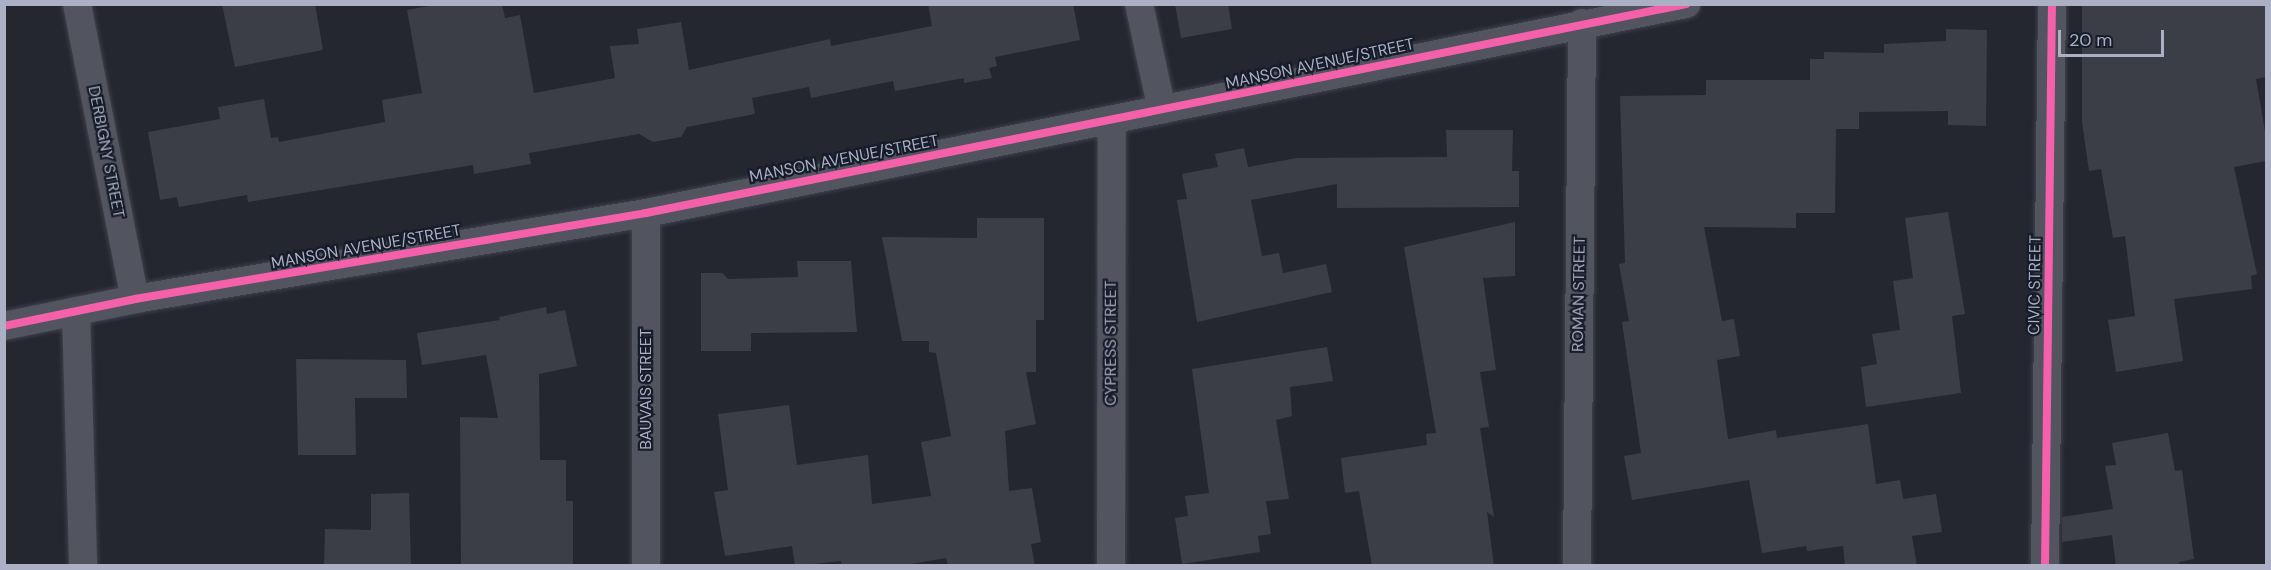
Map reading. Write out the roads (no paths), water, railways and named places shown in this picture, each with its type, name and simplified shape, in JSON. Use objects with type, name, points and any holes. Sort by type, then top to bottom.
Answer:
[{"type":"street","name":"DERBIGNY STREET","points":[[77,4],[135,299]]},
{"type":"street","points":[[1139,4],[1162,110]]},
{"type":"street","name":"MANSON AVENUE/STREET","points":[[4,326],[135,299],[646,213],[1582,23],[1686,4]]},
{"type":"street","name":"CIVIC STREET","points":[[2045,566],[2052,4]]},
{"type":"street","name":"ROMAN STREET","points":[[1577,566],[1582,23]]},
{"type":"street","name":"CYPRESS STREET","points":[[1111,566],[1112,120]]},
{"type":"street","name":"BAUVAIS STREET","points":[[646,213],[646,566]]},
{"type":"street","points":[[76,311],[83,566]]}]
